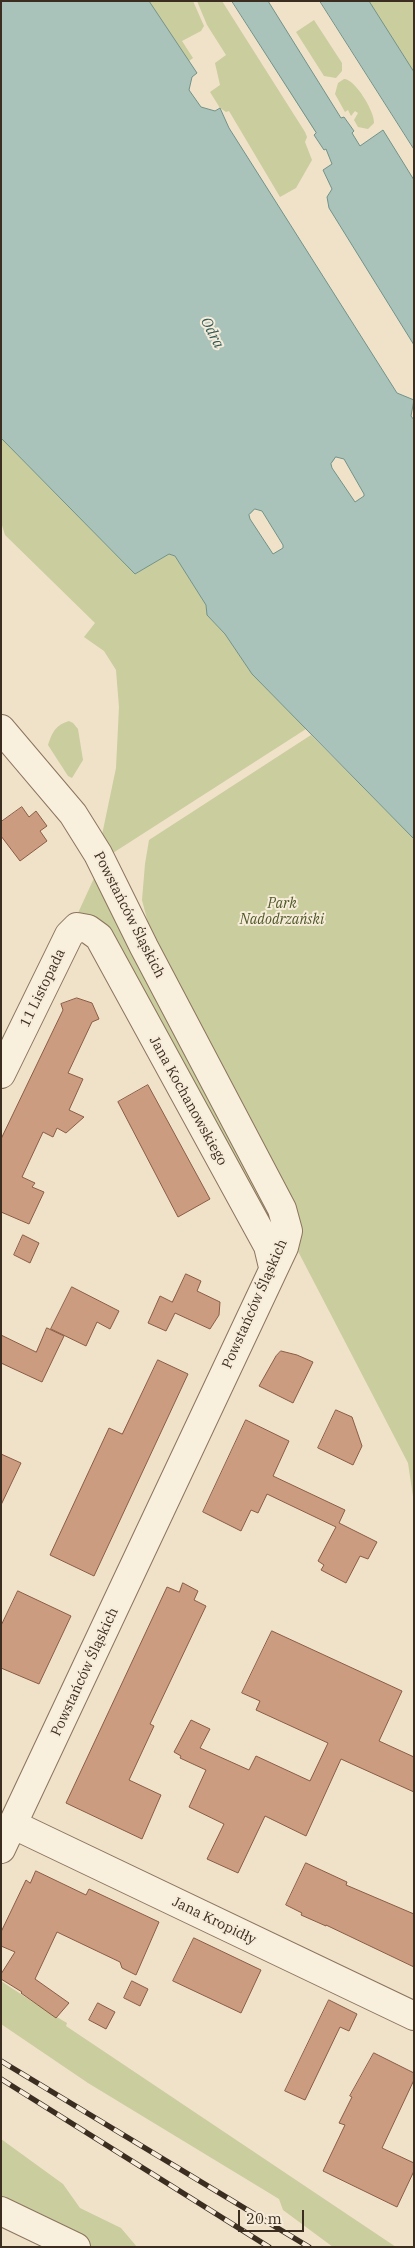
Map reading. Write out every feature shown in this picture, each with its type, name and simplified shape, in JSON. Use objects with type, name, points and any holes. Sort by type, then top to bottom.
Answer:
[{"type":"street","name":"Powstańców Śląskich","points":[[1,729],[73,814],[98,854],[144,947],[282,1209],[286,1222],[286,1240],[14,1825],[1,1849]]},
{"type":"street","name":"11 Listopada","points":[[1,1074],[68,935],[77,927],[88,930],[99,937]]},
{"type":"street","name":"Jana Kochanowskiego","points":[[99,937],[268,1246],[273,1267]]},
{"type":"street","name":"Jana Kropidły","points":[[14,1825],[414,2016]]},
{"type":"street","points":[[1,2211],[76,2247]]},
{"type":"green space","points":[[149,1],[193,1],[204,26],[201,31],[182,41],[193,58],[189,61]]},
{"type":"green space","points":[[197,1],[222,1],[305,132],[307,137],[305,142],[312,160],[296,188],[280,197],[229,111],[226,112],[220,108],[210,92],[220,85],[215,63],[226,55],[207,25]]},
{"type":"green space","points":[[369,1],[414,1],[414,72]]},
{"type":"green space","points":[[314,20],[342,63],[342,71],[336,78],[324,76],[296,32]]},
{"type":"green space","points":[[344,79],[348,80],[359,90],[368,104],[374,123],[368,129],[358,127],[354,120],[358,113],[355,111],[351,116],[348,110],[345,112],[335,94],[338,83]]},
{"type":"green space","points":[[1,438],[135,574],[169,554],[175,556],[206,605],[207,615],[225,634],[252,674],[306,729],[102,860],[98,854],[116,768],[119,707],[116,670],[104,651],[84,637],[95,623],[5,535],[1,522]]},
{"type":"green space","points":[[69,721],[78,729],[83,760],[72,778],[68,776],[48,745],[55,730],[60,725]]},
{"type":"green space","name":"Park Nadodrzański","points":[[311,735],[414,839],[414,1503],[408,1463],[288,1232],[284,1247],[99,937],[77,927],[78,913],[95,876],[155,950],[142,900],[149,840]]},
{"type":"green space","points":[[1,1981],[39,2006],[41,2004],[45,2010],[67,2023],[66,2026],[396,2247],[333,2247],[283,2210],[279,2199],[88,2083],[1,2024]]},
{"type":"green space","points":[[1,2139],[63,2184],[80,2208],[121,2228],[137,2247],[76,2247],[1,2211]]},
{"type":"water","name":"Odra","points":[[1,1],[149,1],[197,73],[192,77],[189,90],[201,107],[215,111],[220,108],[229,128],[397,393],[414,400],[411,416],[414,420],[414,839],[252,674],[225,634],[207,615],[206,605],[175,556],[169,554],[135,574],[1,438]],"holes":[[[336,457],[344,459],[364,494],[355,502],[332,468],[331,464]],[[255,509],[262,511],[283,545],[283,548],[273,554],[250,519],[249,515]]]},
{"type":"water","points":[[232,1],[268,1],[341,118],[344,117],[354,131],[352,133],[360,146],[383,130],[414,180],[414,345],[329,208],[327,197],[332,189],[323,170],[332,164],[326,149],[324,150],[314,135],[316,133]]},
{"type":"water","points":[[320,1],[369,1],[414,72],[414,149]]},
{"type":"building","points":[[22,807],[29,817],[36,811],[47,826],[40,831],[47,841],[20,861],[1,836],[1,822]]},
{"type":"building","points":[[77,998],[92,1003],[99,1019],[92,1022],[68,1073],[83,1079],[69,1110],[84,1117],[66,1133],[57,1128],[53,1137],[43,1132],[22,1177],[35,1183],[32,1187],[44,1192],[29,1224],[1,1212],[1,1139],[63,1010],[61,1004]]},
{"type":"building","points":[[148,1085],[210,1199],[178,1217],[118,1102]]},
{"type":"building","points":[[23,1235],[39,1243],[30,1263],[14,1255]]},
{"type":"building","points":[[186,1274],[201,1281],[197,1291],[220,1302],[219,1315],[210,1329],[175,1313],[166,1331],[148,1323],[160,1296],[172,1302]]},
{"type":"building","points":[[72,1287],[119,1311],[110,1329],[97,1322],[86,1346],[51,1329]]},
{"type":"building","points":[[47,1328],[64,1336],[42,1382],[1,1363],[1,1335],[36,1352]]},
{"type":"building","points":[[281,1351],[313,1362],[293,1403],[259,1386],[276,1356]]},
{"type":"building","points":[[158,1360],[188,1374],[94,1576],[50,1555],[109,1428],[122,1434]]},
{"type":"building","points":[[336,1410],[352,1417],[362,1446],[353,1465],[318,1448]]},
{"type":"building","points":[[246,1420],[289,1441],[273,1476],[345,1510],[339,1523],[377,1542],[368,1559],[360,1556],[346,1583],[321,1570],[324,1565],[318,1561],[336,1527],[267,1494],[258,1513],[251,1510],[241,1531],[203,1512]]},
{"type":"building","points":[[1,1454],[21,1463],[1,1505]]},
{"type":"building","points":[[183,1583],[198,1591],[194,1600],[206,1606],[150,1724],[154,1726],[129,1780],[161,1795],[142,1839],[66,1803],[167,1587],[179,1592]]},
{"type":"building","points":[[18,1591],[71,1616],[39,1684],[1,1668],[1,1626]]},
{"type":"building","points":[[272,1631],[402,1691],[379,1741],[414,1757],[414,1792],[341,1759],[306,1836],[265,1816],[238,1873],[207,1859],[224,1824],[189,1807],[206,1770],[180,1758],[181,1756],[174,1752],[191,1720],[210,1729],[200,1748],[249,1770],[256,1756],[310,1781],[328,1743],[256,1710],[260,1701],[242,1693]]},
{"type":"building","points":[[306,1863],[347,1882],[346,1885],[414,1914],[414,1967],[301,1915],[302,1913],[286,1905]]},
{"type":"building","points":[[36,1871],[86,1895],[89,1889],[159,1922],[136,1975],[122,1968],[120,1962],[57,1932],[35,1979],[69,2003],[56,2018],[22,1992],[1,1979],[1,1974],[15,1952],[1,1946],[1,1932],[26,1880],[30,1883]]},
{"type":"building","points":[[194,1938],[261,1970],[241,2013],[173,1981]]},
{"type":"building","points":[[132,1981],[148,1989],[140,2006],[124,1998]]},
{"type":"building","points":[[329,2000],[357,2014],[349,2031],[340,2027],[305,2100],[285,2091]]},
{"type":"building","points":[[98,2003],[115,2012],[106,2029],[89,2020]]},
{"type":"building","points":[[374,2053],[414,2073],[414,2080],[382,2148],[414,2163],[414,2171],[397,2207],[323,2171],[345,2125],[339,2123],[352,2097],[350,2096]]},
{"type":"railway","points":[[1,2061],[309,2247]]},
{"type":"railway","points":[[1,2079],[269,2247]]}]
